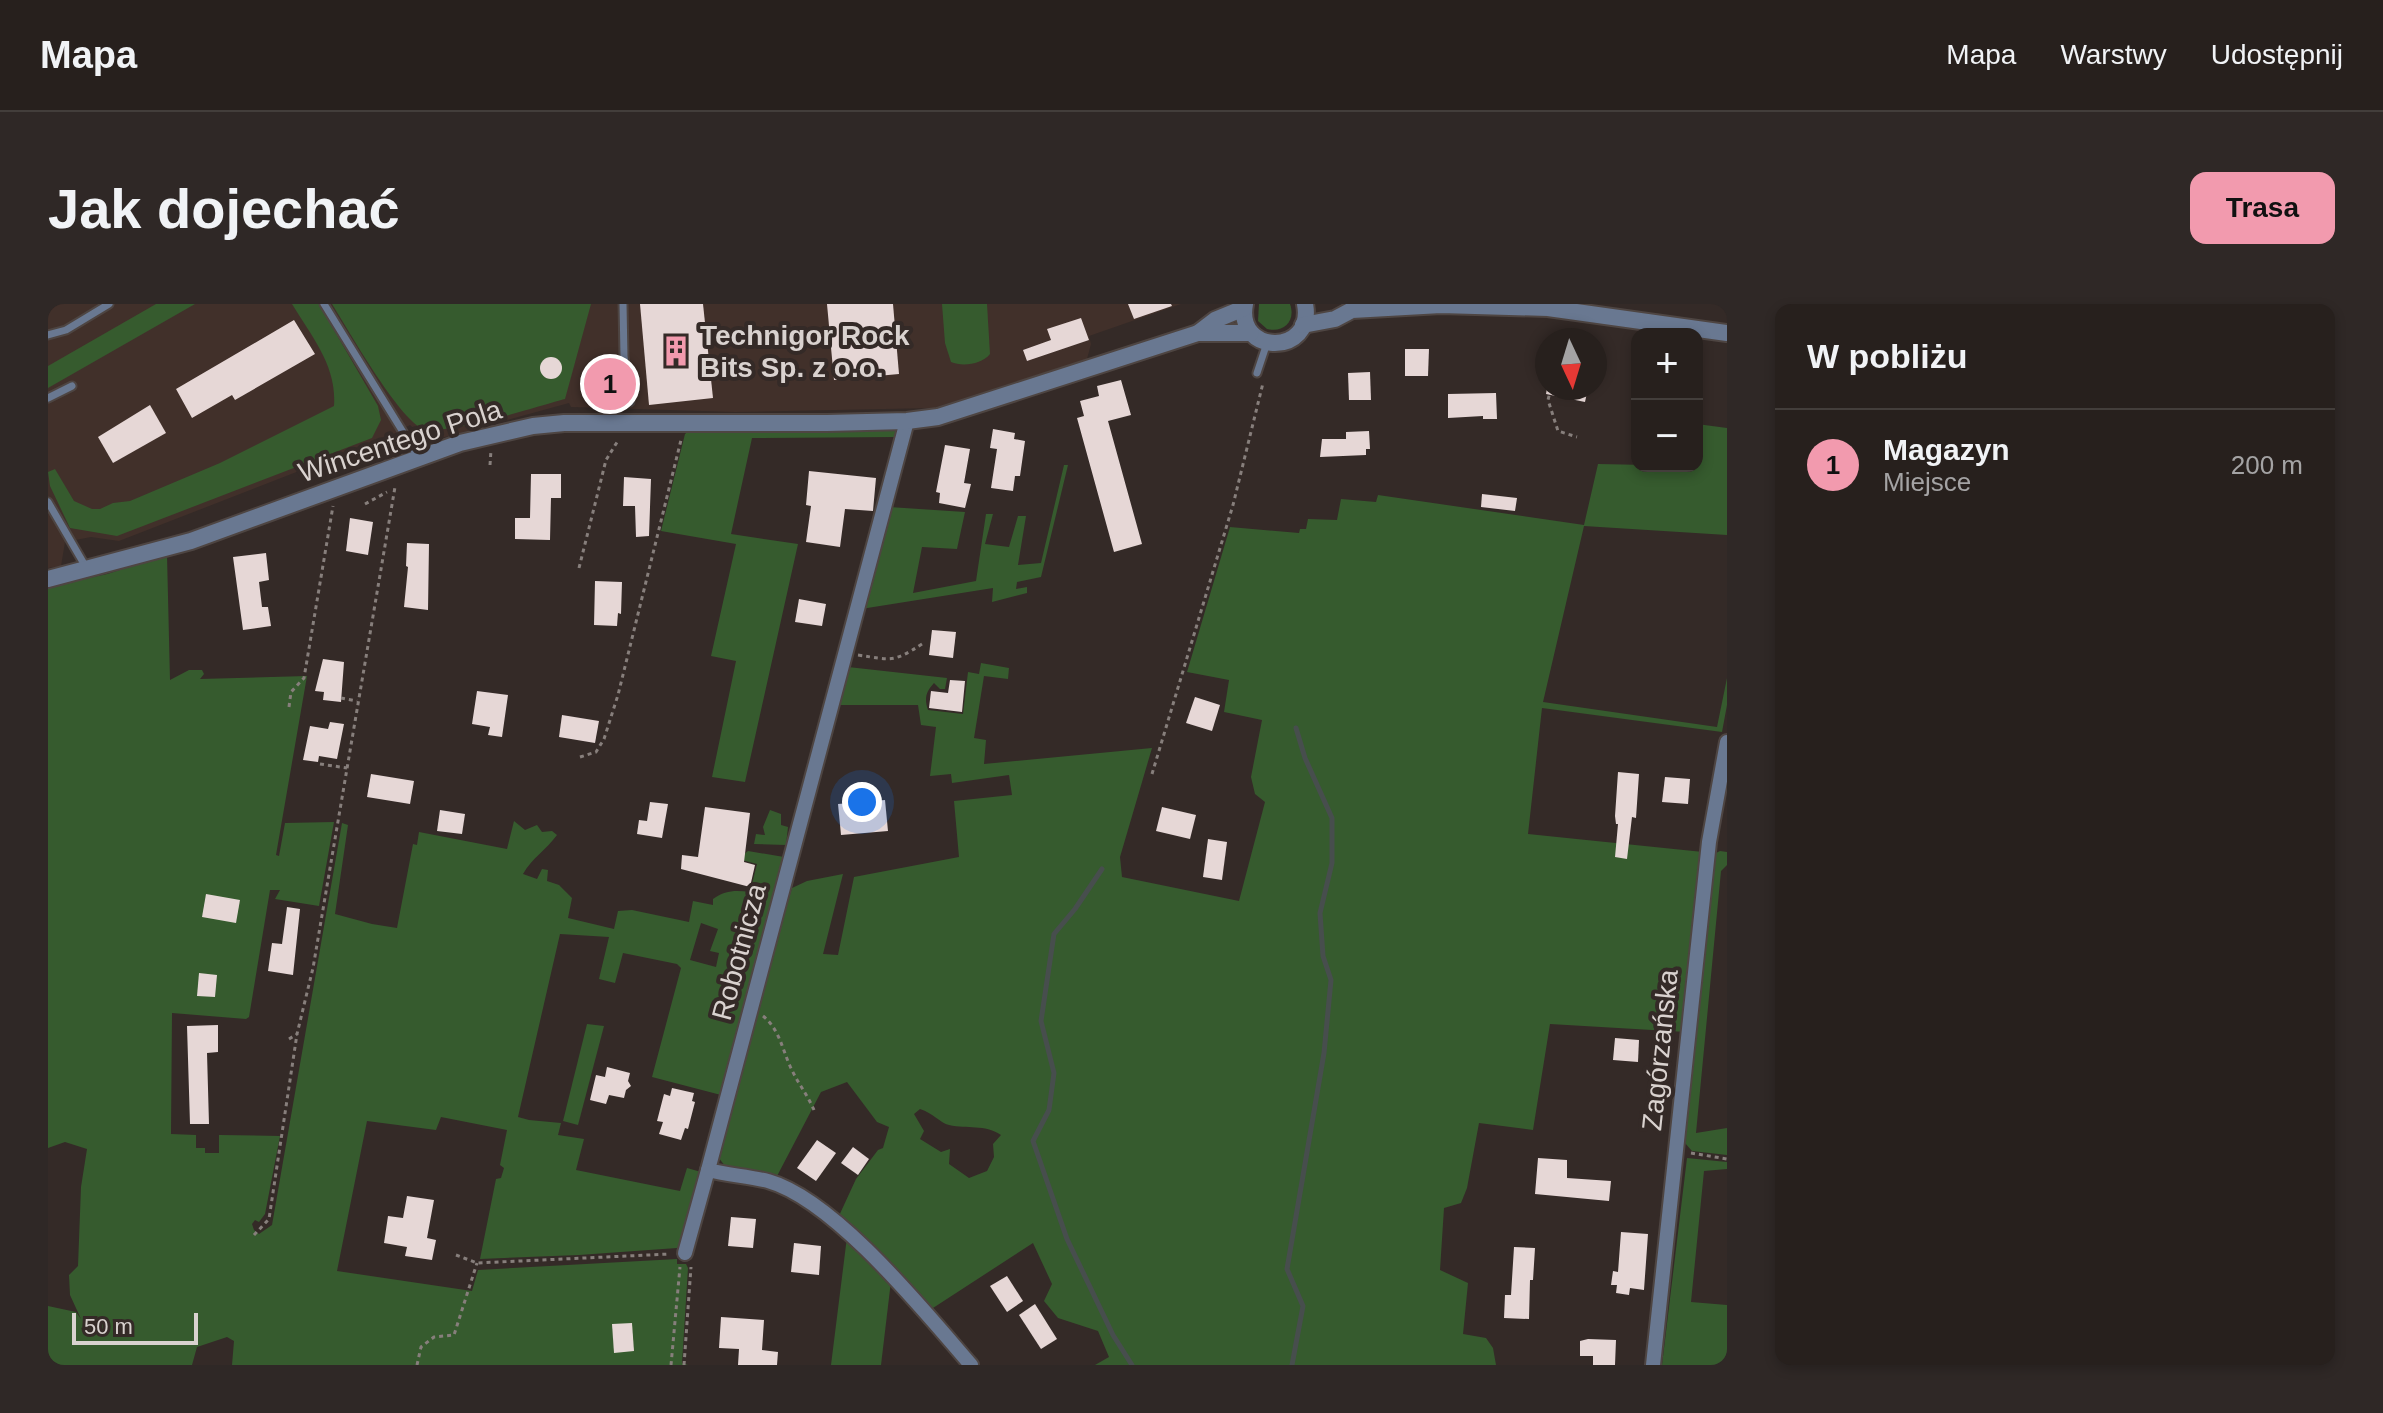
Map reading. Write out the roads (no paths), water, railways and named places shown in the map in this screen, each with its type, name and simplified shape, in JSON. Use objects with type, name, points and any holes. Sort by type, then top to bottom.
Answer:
[{"type":"street","points":[[1244,306],[1244,317],[1251,333],[1267,343],[1283,343],[1292,339],[1303,325],[1305,304]]},
{"type":"street","points":[[1303,325],[1335,319],[1345,307],[1441,305],[1548,308],[1727,333]]},
{"type":"street","name":"Wincentego Pola","points":[[1198,333],[1215,320],[1244,306]]},
{"type":"street","name":"Wincentego Pola","points":[[48,579],[191,541],[419,458],[492,435],[564,423],[907,421],[938,417],[1198,333],[1251,333]]},
{"type":"street","name":"Robotnicza","points":[[685,1253],[849,654],[907,421]]},
{"type":"street","name":"Zagórzańska","points":[[1653,1365],[1709,842],[1727,742]]},
{"type":"street","points":[[708,1170],[769,1181],[803,1197],[841,1226],[901,1286],[971,1365]]},
{"type":"lane","points":[[48,335],[66,330],[109,304]]},
{"type":"lane","points":[[324,304],[419,458]]},
{"type":"lane","points":[[623,304],[624,356],[630,402]]},
{"type":"lane","points":[[1257,373],[1267,343]]},
{"type":"lane","points":[[48,398],[72,386]]},
{"type":"lane","points":[[48,502],[88,569]]},
{"type":"waterway","points":[[1292,1365],[1303,1306],[1287,1269],[1324,1053],[1331,980],[1323,956],[1320,913],[1332,863],[1332,818],[1305,758],[1296,728]]},
{"type":"waterway","points":[[1102,869],[1054,934],[1041,1021],[1054,1073],[1049,1110],[1033,1141],[1067,1239],[1113,1335],[1132,1365]]},
{"type":"place","name":"Technigor Rock Bits Sp. z o.o.","points":[[676,351]]},
{"type":"place","name":"Magazyn","points":[[610,384]]}]
